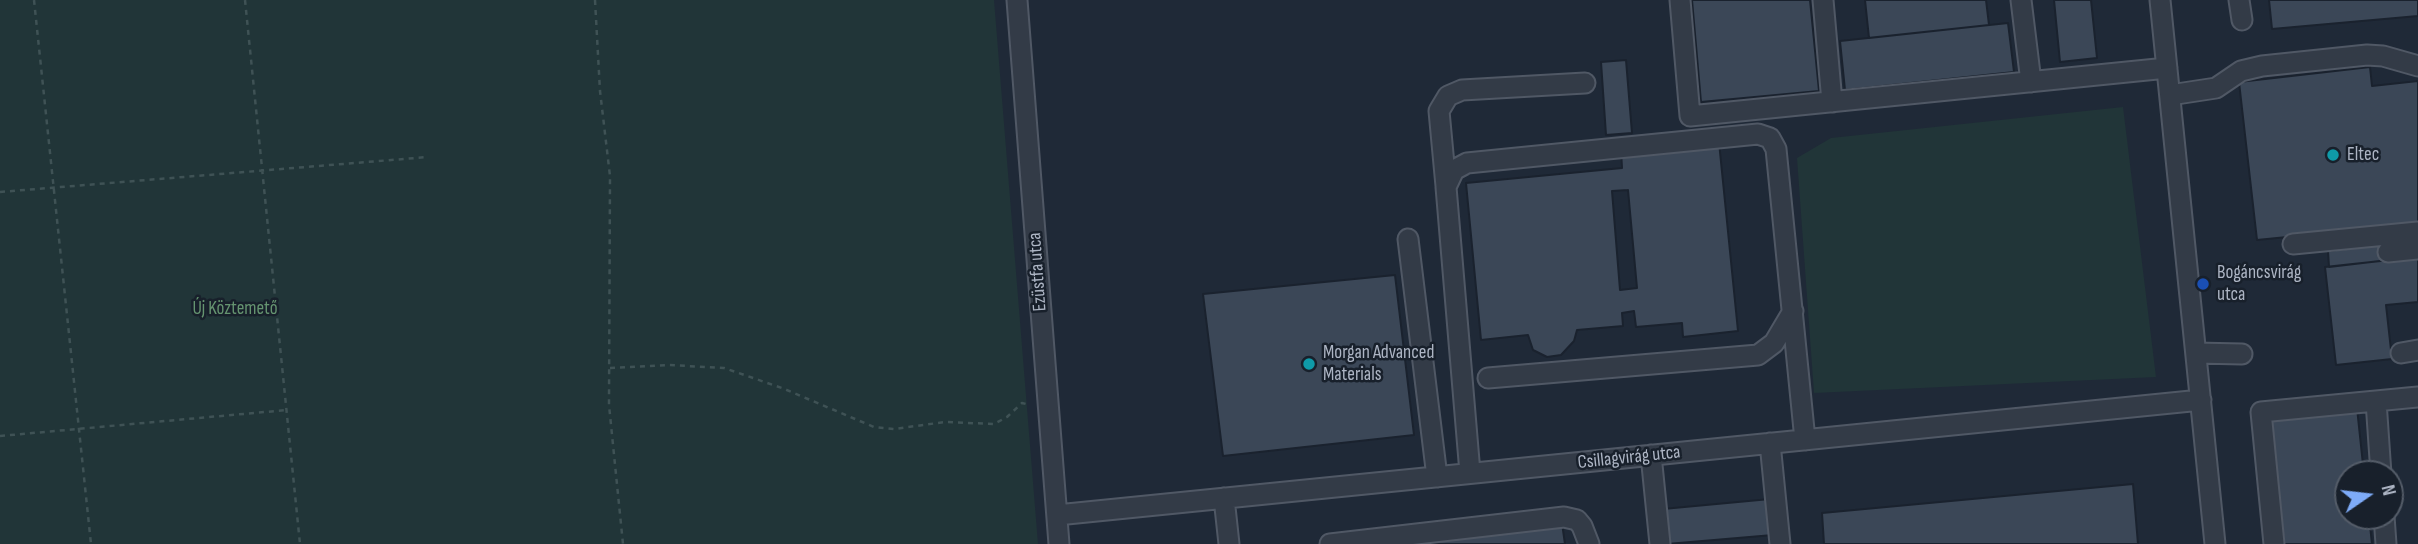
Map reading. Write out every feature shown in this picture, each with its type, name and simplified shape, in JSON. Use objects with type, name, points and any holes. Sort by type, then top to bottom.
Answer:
[{"type":"street","name":"Ezüstfa utca","points":[[1017,0],[1059,544]]},
{"type":"street","points":[[1680,0],[1690,116],[2167,68]]},
{"type":"street","points":[[1823,0],[1832,102]]},
{"type":"street","points":[[2021,0],[2031,82]]},
{"type":"street","points":[[2160,0],[2215,544]]},
{"type":"street","points":[[2239,0],[2242,20]]},
{"type":"street","points":[[2170,95],[2216,88],[2241,71],[2262,65],[2367,55],[2383,56],[2418,66]]},
{"type":"street","points":[[1470,473],[1439,111],[1447,96],[1462,90],[1585,83]]},
{"type":"street","points":[[1446,187],[1454,170],[1467,163],[1764,135],[1774,143],[1776,149],[1805,440]]},
{"type":"street","points":[[2293,244],[2418,232]]},
{"type":"street","points":[[1408,239],[1437,477]]},
{"type":"street","points":[[2388,252],[2418,249]]},
{"type":"street","points":[[1488,378],[1758,355],[1774,343],[1793,311]]},
{"type":"street","points":[[2196,353],[2242,354]]},
{"type":"street","points":[[2274,544],[2261,412],[2418,397]]},
{"type":"street","name":"Csillagvirág utca","points":[[1056,515],[2201,400]]},
{"type":"street","points":[[2376,401],[2380,460]]},
{"type":"street","points":[[1770,443],[1780,544]]},
{"type":"street","points":[[1651,455],[1660,544]]},
{"type":"street","points":[[1224,498],[1229,544]]},
{"type":"street","points":[[1330,544],[1413,539],[1563,517],[1577,520],[1589,544]]},
{"type":"path","points":[[34,0],[91,544]]},
{"type":"path","points":[[245,0],[300,544]]},
{"type":"path","points":[[595,0],[600,91],[610,176],[610,417],[623,544]]},
{"type":"path","points":[[0,192],[428,157]]},
{"type":"path","points":[[610,368],[669,365],[724,368],[782,388],[874,427],[894,429],[945,422],[994,424],[1025,402],[1049,418]]},
{"type":"path","points":[[0,436],[287,410]]},
{"type":"green space","name":"Új Köztemető","points":[[0,0],[994,0],[1038,544],[0,544]]},
{"type":"green space","points":[[2123,107],[2156,377],[1814,393],[1797,158],[1831,138]]},
{"type":"building","points":[[1692,0],[1810,0],[1819,91],[1701,102]]},
{"type":"building","points":[[1865,0],[1986,0],[1989,25],[1869,38]]},
{"type":"building","points":[[2054,0],[2091,0],[2097,58],[2060,62]]},
{"type":"building","points":[[2269,0],[2418,0],[2418,16],[2272,29]]},
{"type":"building","points":[[2008,23],[2014,72],[1845,90],[1840,41]]},
{"type":"building","points":[[1626,60],[1632,133],[1606,135],[1601,62]]},
{"type":"building","name":"Eltec","points":[[2370,67],[2372,86],[2418,81],[2418,224],[2257,240],[2239,82]]},
{"type":"building","points":[[1719,142],[1738,331],[1683,337],[1682,323],[1636,327],[1634,311],[1622,313],[1623,326],[1577,330],[1574,341],[1561,355],[1547,357],[1533,350],[1528,335],[1481,340],[1466,183],[1622,168],[1621,151]],"holes":[[[1628,190],[1637,288],[1620,290],[1612,191]]]},
{"type":"building","points":[[2387,244],[2388,260],[2329,267],[2328,251]]},
{"type":"building","points":[[2418,257],[2418,302],[2386,305],[2392,359],[2336,365],[2325,267]]},
{"type":"building","name":"Morgan Advanced Materials","points":[[1395,275],[1414,435],[1223,456],[1203,294]]},
{"type":"building","points":[[2357,408],[2363,460],[2334,460],[2334,530],[2370,530],[2372,544],[2284,544],[2270,417]]},
{"type":"building","points":[[2133,484],[2138,544],[1824,544],[1822,513]]},
{"type":"building","points":[[1770,499],[1773,535],[1667,544],[1663,509]]},
{"type":"building","points":[[1562,523],[1565,544],[1423,544],[1422,537]]},
{"type":"place","name":"Eltec","points":[[2333,155]]},
{"type":"place","name":"Bogáncsvirág utca","points":[[2203,284]]},
{"type":"place","name":"Morgan Advanced Materials","points":[[1309,364]]}]
